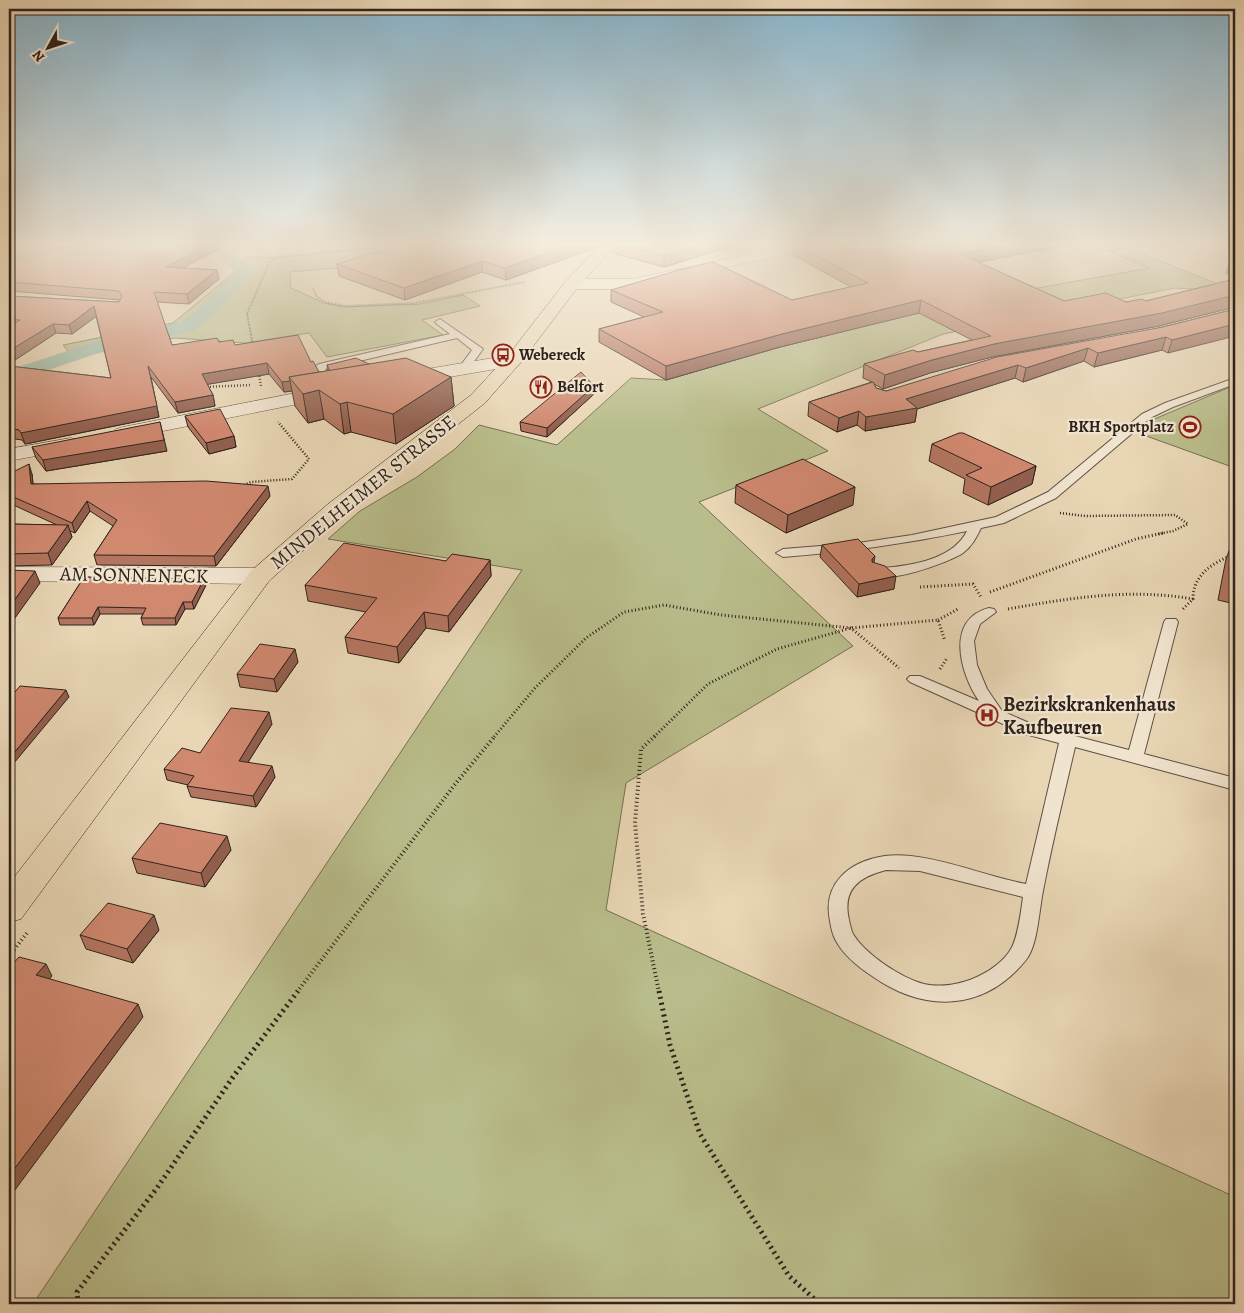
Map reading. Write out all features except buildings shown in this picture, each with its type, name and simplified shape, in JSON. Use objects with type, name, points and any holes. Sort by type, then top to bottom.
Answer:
[{"type":"main road","name":"MINDELHEIMER STRASSE","points":[[14,894],[138,740],[260,576],[336,509],[478,399],[512,361],[554,307]]},
{"type":"street","points":[[389,382],[512,361]]},
{"type":"street","points":[[9,455],[94,439],[262,395],[343,390]]},
{"type":"street","name":"AM SONNENECK","points":[[9,574],[260,576]]},
{"type":"lane","points":[[440,322],[478,349],[463,369]]},
{"type":"lane","points":[[343,390],[319,367],[458,335]]},
{"type":"lane","points":[[783,553],[858,547],[912,539],[1000,520],[1034,506],[1052,496],[1146,416],[1169,405],[1235,381]]},
{"type":"lane","points":[[878,573],[910,569],[959,551],[972,535],[975,526]]},
{"type":"lane","points":[[989,612],[974,622],[967,641],[969,665],[979,690],[997,715]]},
{"type":"lane","points":[[1135,757],[1171,622]]},
{"type":"lane","points":[[922,682],[1031,730],[1235,784]]},
{"type":"lane","points":[[1033,892],[1005,888],[920,864],[886,863],[862,869],[841,888],[837,909],[843,936],[860,957],[890,978],[922,992],[949,994],[974,988],[997,977],[1020,953],[1029,920],[1033,892],[1068,740]]},
{"type":"path","points":[[250,307],[247,314],[254,350]]},
{"type":"path","points":[[236,488],[251,482],[292,479],[309,459],[262,395],[258,368]]},
{"type":"path","points":[[200,387],[233,385],[262,395]]},
{"type":"path","points":[[975,600],[1042,572],[1136,539],[1173,531],[1188,524],[1175,515],[1085,516],[1046,511],[1034,506]]},
{"type":"path","points":[[1171,622],[1192,599],[1192,588],[1198,577],[1219,559],[1235,554]]},
{"type":"path","points":[[892,572],[913,588],[973,584],[981,597]]},
{"type":"path","points":[[989,612],[1074,599],[1144,592],[1175,595],[1192,599]]},
{"type":"path","points":[[78,1304],[77,1292],[157,1188],[233,1077],[456,783],[535,688],[586,638],[624,612],[664,605],[721,615],[851,628],[892,663],[922,682],[949,654]]},
{"type":"path","points":[[820,1304],[789,1276],[700,1134],[670,1045],[643,914],[636,823],[641,749],[708,684],[777,649],[851,628],[938,620],[961,607]]},
{"type":"path","points":[[938,620],[947,646]]},
{"type":"green space","points":[[192,307],[475,307],[422,320],[443,335],[327,357],[309,333],[245,343],[175,338],[73,357],[63,345],[173,323]]},
{"type":"green space","points":[[946,307],[1078,307],[943,334],[758,409],[828,451],[699,502],[853,646],[626,783],[606,910],[1235,1197],[1235,1304],[33,1304],[522,570],[328,539],[360,511],[417,477],[455,449],[479,425],[557,445],[631,378],[666,380],[780,347]]},
{"type":"green space","name":"BKH Sportplatz","points":[[1235,385],[1235,468],[1138,433],[1152,420]]},
{"type":"waterway","points":[[9,377],[132,336],[165,332],[188,326],[211,307]]},
{"type":"place","name":"Webereck","points":[[503,355]]},
{"type":"place","name":"Belfort","points":[[541,387]]},
{"type":"place","name":"BKH Sportplatz","points":[[1190,427]]},
{"type":"place","name":"Bezirkskrankenhaus Kaufbeuren","points":[[987,715]]}]
